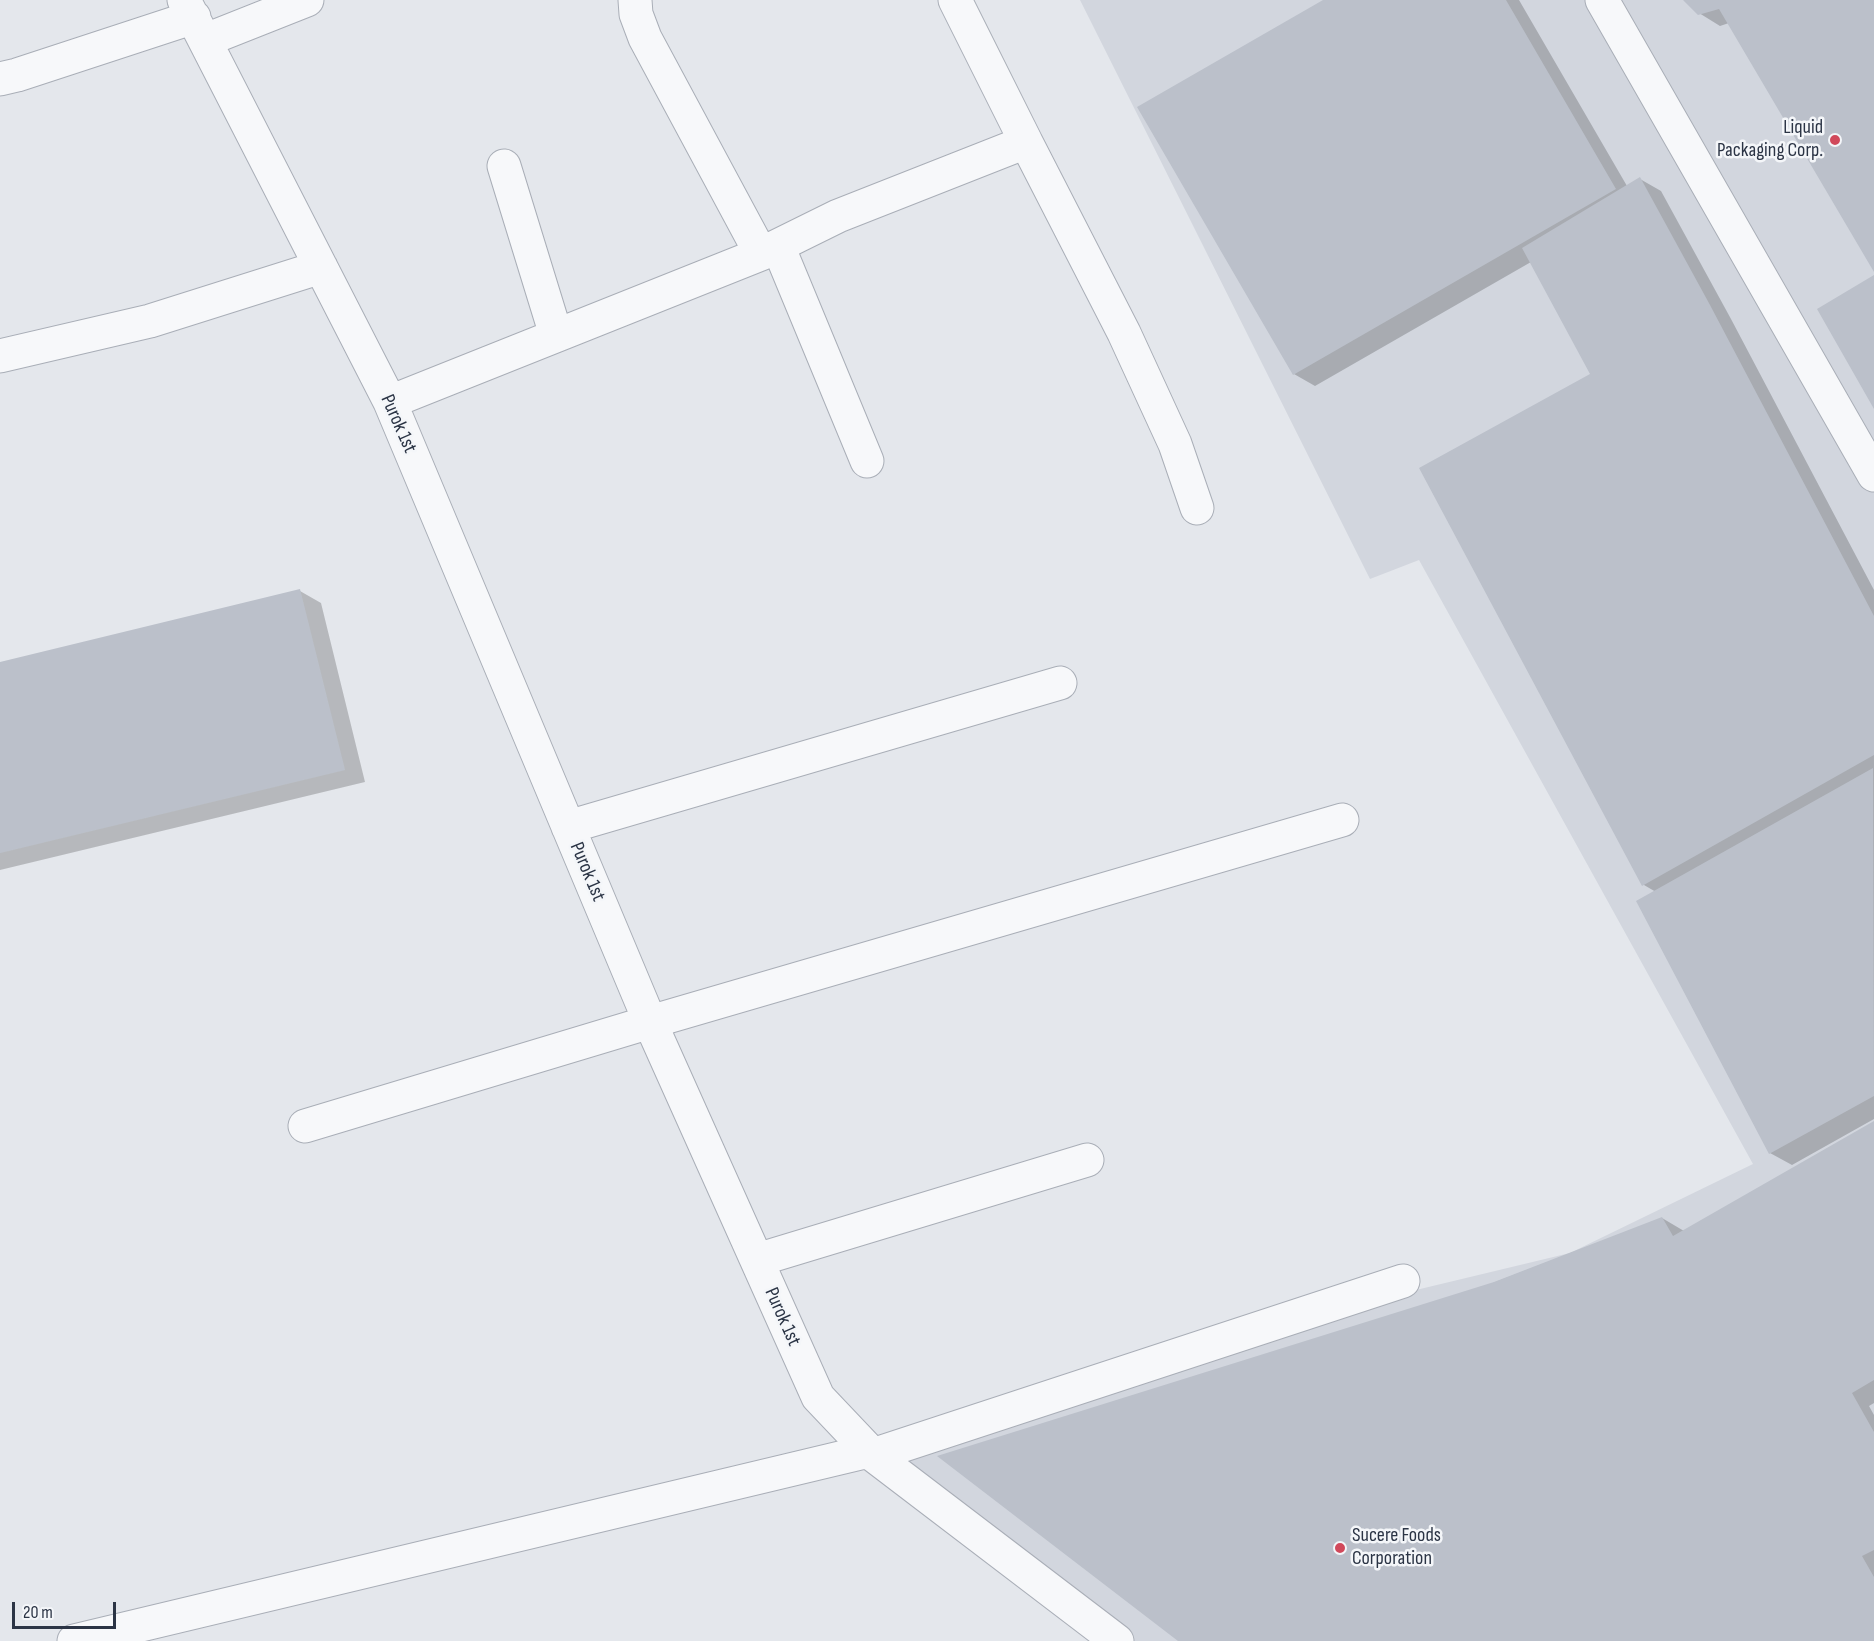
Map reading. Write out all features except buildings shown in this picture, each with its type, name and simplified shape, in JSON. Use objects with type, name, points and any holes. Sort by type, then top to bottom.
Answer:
[{"type":"street","points":[[0,79],[194,19],[307,0]]},
{"type":"street","points":[[635,0],[636,14],[645,38],[769,250],[867,461]]},
{"type":"street","points":[[955,0],[1124,333],[1175,444],[1197,508]]},
{"type":"street","points":[[1602,0],[1874,475]]},
{"type":"street","name":"Purok 1st","points":[[194,19],[390,402],[650,1022],[819,1397],[871,1453],[1118,1641]]},
{"type":"street","points":[[390,402],[769,250],[838,216],[1026,142]]},
{"type":"street","points":[[504,166],[556,335]]},
{"type":"street","points":[[0,356],[150,321],[321,267]]},
{"type":"street","points":[[568,827],[1060,683]]},
{"type":"street","points":[[305,1126],[650,1022],[1342,820]]},
{"type":"street","points":[[757,1260],[1087,1160]]},
{"type":"street","points":[[74,1641],[871,1453],[1403,1281]]},
{"type":"shaded area","points":[[1080,0],[1874,0],[1874,1641],[1134,1641],[883,1455],[1341,1308],[1570,1253],[1753,1164],[1419,560],[1370,579]]},
{"type":"place","name":"Liquid Packaging Corp.","points":[[1835,140]]},
{"type":"place","name":"Sucere Foods Corporation","points":[[1340,1548]]}]
